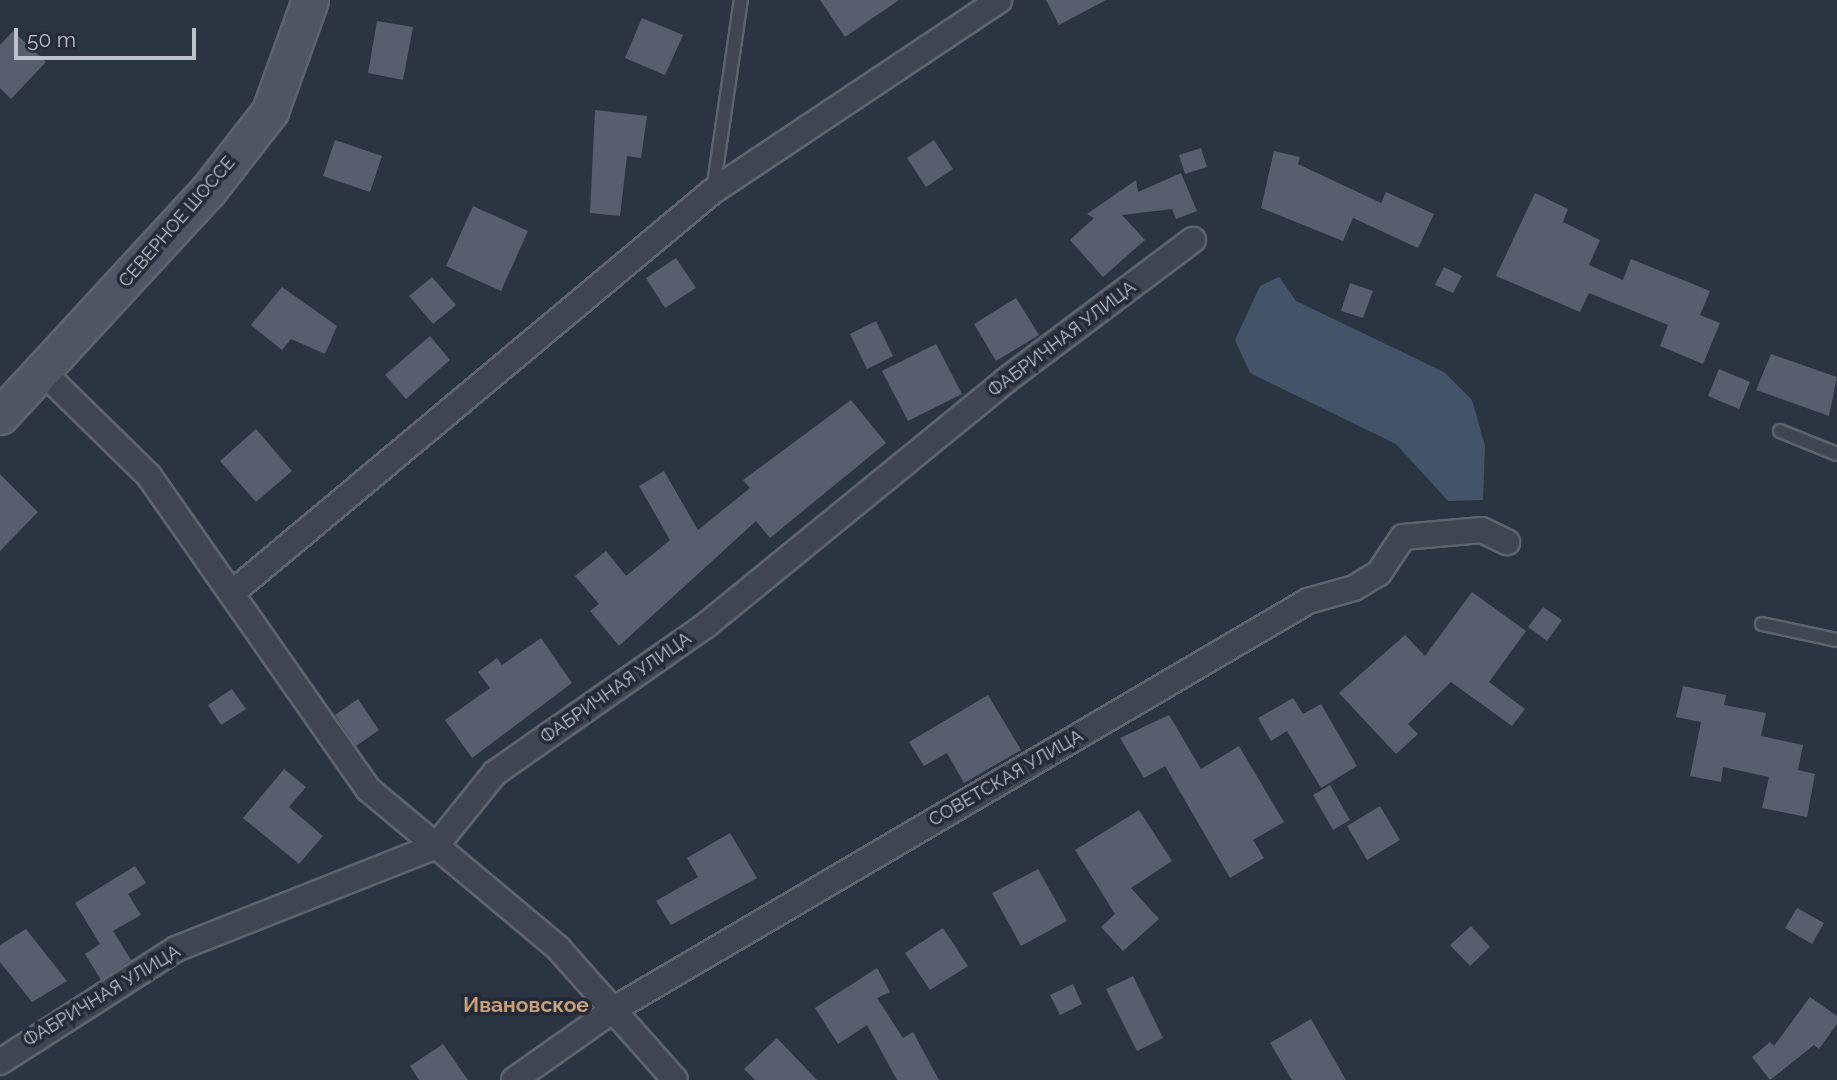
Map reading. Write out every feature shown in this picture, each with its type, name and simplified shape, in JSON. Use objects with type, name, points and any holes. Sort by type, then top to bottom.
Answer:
[{"type":"main road","name":"СЕВЕРНОЕ ШОССЕ","points":[[0,416],[44,373],[207,192],[270,111],[310,0]]},
{"type":"street","points":[[233,592],[713,191],[999,0]]},
{"type":"street","name":"ФАБРИЧНАЯ УЛИЦА","points":[[0,1062],[176,949],[436,846],[495,773],[705,626],[1005,381],[1193,240]]},
{"type":"street","points":[[44,373],[149,476],[233,592],[368,789],[558,948],[616,1007],[675,1080]]},
{"type":"street","name":"СОВЕТСКАЯ УЛИЦА","points":[[514,1080],[616,1007],[1308,601],[1354,588],[1379,573],[1403,537],[1482,530],[1507,542]]},
{"type":"lane","points":[[713,191],[741,0]]},
{"type":"lane","points":[[1780,430],[1837,454]]},
{"type":"lane","points":[[1762,624],[1837,640]]},
{"type":"water","points":[[1279,277],[1296,301],[1444,372],[1472,400],[1485,446],[1483,500],[1448,501],[1396,444],[1250,373],[1235,340],[1260,286]]},
{"type":"building","points":[[820,0],[899,0],[845,37]]},
{"type":"building","points":[[1046,0],[1106,0],[1059,25]]},
{"type":"building","points":[[642,18],[683,35],[665,75],[625,58]]},
{"type":"building","points":[[377,21],[413,27],[403,80],[368,73]]},
{"type":"building","points":[[13,31],[46,62],[11,99],[0,88],[0,45]]},
{"type":"building","points":[[595,110],[647,116],[641,158],[627,156],[620,216],[590,213]]},
{"type":"building","points":[[335,140],[382,156],[370,192],[323,176]]},
{"type":"building","points":[[934,140],[953,169],[926,187],[907,158]]},
{"type":"building","points":[[1201,148],[1207,167],[1185,174],[1179,155]]},
{"type":"building","points":[[1274,151],[1300,157],[1298,164],[1381,203],[1386,192],[1434,214],[1418,248],[1353,218],[1343,241],[1261,208]]},
{"type":"building","points":[[1181,173],[1197,211],[1176,219],[1172,209],[1122,215],[1145,240],[1103,277],[1070,240],[1094,218],[1087,214],[1136,180],[1138,192]]},
{"type":"building","points":[[1535,193],[1568,209],[1563,222],[1600,240],[1589,265],[1623,280],[1631,259],[1710,291],[1700,315],[1720,323],[1703,364],[1660,346],[1668,325],[1589,293],[1580,312],[1496,276]]},
{"type":"building","points":[[473,206],[528,231],[501,291],[446,266]]},
{"type":"building","points":[[676,258],[696,288],[665,308],[646,278]]},
{"type":"building","points":[[1444,267],[1462,276],[1453,293],[1435,285]]},
{"type":"building","points":[[432,277],[456,305],[433,324],[409,296]]},
{"type":"building","points":[[1350,283],[1373,291],[1363,318],[1341,311]]},
{"type":"building","points":[[282,287],[337,326],[325,354],[291,339],[282,350],[251,325]]},
{"type":"building","points":[[1016,298],[1039,335],[996,361],[974,324]]},
{"type":"building","points":[[876,321],[893,356],[867,369],[850,334]]},
{"type":"building","points":[[430,336],[450,360],[406,399],[385,375]]},
{"type":"building","points":[[936,344],[962,394],[908,421],[882,371]]},
{"type":"building","points":[[1771,354],[1837,377],[1829,416],[1756,390]]},
{"type":"building","points":[[1719,369],[1750,382],[1739,409],[1708,396]]},
{"type":"building","points":[[851,400],[886,443],[770,538],[756,521],[619,646],[590,611],[599,604],[575,576],[606,551],[626,576],[670,540],[639,486],[664,471],[698,530],[750,488],[743,480]]},
{"type":"building","points":[[256,429],[292,471],[256,502],[220,461]]},
{"type":"building","points":[[0,474],[38,512],[0,551]]},
{"type":"building","points":[[1472,592],[1526,631],[1489,682],[1525,709],[1512,726],[1451,682],[1408,724],[1418,734],[1396,754],[1339,693],[1405,635],[1425,656]]},
{"type":"building","points":[[1543,607],[1562,620],[1547,641],[1528,627]]},
{"type":"building","points":[[541,638],[572,683],[472,758],[445,720],[490,688],[478,672],[497,658],[502,665]]},
{"type":"building","points":[[1683,686],[1726,695],[1724,705],[1766,713],[1761,736],[1803,745],[1798,770],[1815,774],[1807,817],[1762,808],[1769,777],[1723,767],[1721,782],[1690,776],[1701,722],[1676,717]]},
{"type":"building","points":[[232,689],[246,709],[221,725],[208,705]]},
{"type":"building","points":[[988,695],[1021,750],[964,783],[947,753],[924,766],[909,742]]},
{"type":"building","points":[[1293,698],[1303,714],[1321,704],[1357,766],[1321,788],[1287,731],[1271,741],[1258,718]]},
{"type":"building","points":[[358,699],[379,730],[356,746],[335,715]]},
{"type":"building","points":[[1169,715],[1201,769],[1239,746],[1284,822],[1253,840],[1264,858],[1230,878],[1165,766],[1144,778],[1120,738]]},
{"type":"building","points":[[284,769],[306,787],[289,807],[323,836],[299,864],[243,818]]},
{"type":"building","points":[[1330,785],[1350,820],[1333,830],[1313,795]]},
{"type":"building","points":[[1380,806],[1400,840],[1367,860],[1347,826]]},
{"type":"building","points":[[1139,810],[1172,861],[1131,888],[1159,919],[1123,951],[1101,927],[1115,914],[1075,850]]},
{"type":"building","points":[[730,833],[757,878],[671,925],[656,901],[698,877],[687,858]]},
{"type":"building","points":[[135,866],[146,883],[128,894],[141,915],[113,931],[131,960],[101,980],[85,954],[100,944],[75,903]]},
{"type":"building","points":[[1038,869],[1067,921],[1021,946],[992,893]]},
{"type":"building","points":[[1797,908],[1824,923],[1812,944],[1785,928]]},
{"type":"building","points":[[1471,926],[1490,947],[1470,966],[1450,945]]},
{"type":"building","points":[[943,928],[968,966],[930,990],[905,953]]},
{"type":"building","points":[[26,929],[67,981],[32,1002],[0,962],[0,945]]},
{"type":"building","points":[[877,968],[890,992],[877,998],[903,1038],[913,1032],[939,1080],[897,1080],[867,1025],[838,1044],[815,1008]]},
{"type":"building","points":[[1133,976],[1163,1038],[1137,1051],[1106,989]]},
{"type":"building","points":[[1073,984],[1082,1004],[1060,1015],[1050,995]]},
{"type":"building","points":[[1810,997],[1837,1016],[1837,1024],[1819,1049],[1814,1045],[1770,1080],[1752,1057],[1770,1042],[1774,1046]]},
{"type":"building","points":[[1311,1019],[1346,1080],[1292,1080],[1270,1043]]},
{"type":"building","points":[[777,1038],[817,1080],[755,1080],[744,1069]]},
{"type":"building","points":[[443,1044],[468,1080],[419,1080],[410,1066]]},
{"type":"district","name":"Ивановское","points":[[526,1005]]}]
